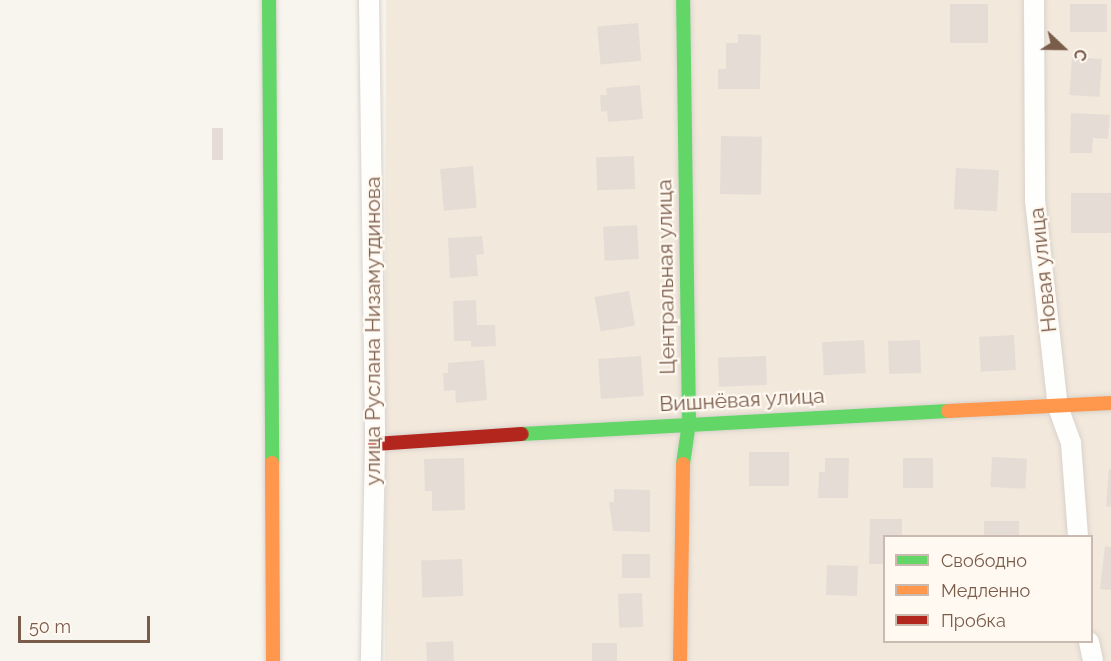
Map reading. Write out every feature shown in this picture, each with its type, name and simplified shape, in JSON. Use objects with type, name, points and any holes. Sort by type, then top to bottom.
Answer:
[{"type":"street","points":[[269,0],[273,661]]},
{"type":"street","name":"улица Руслана Низамутдинова","points":[[369,0],[375,444],[371,661]]},
{"type":"street","name":"Центральная улица","points":[[680,661],[683,462],[688,423],[683,0]]},
{"type":"street","name":"Новая улица","points":[[1034,0],[1035,200],[1058,407],[1071,443],[1078,535]]},
{"type":"street","name":"Вишнёвая улица","points":[[375,444],[688,423],[1111,403]]},
{"type":"street","points":[[1089,643],[1093,661]]},
{"type":"shaded area","points":[[386,0],[1111,0],[1111,661],[385,661]]},
{"type":"building","points":[[950,4],[988,4],[988,43],[950,43]]},
{"type":"building","points":[[1070,4],[1107,4],[1107,32],[1070,32]]},
{"type":"building","points":[[638,23],[641,61],[600,64],[597,27]]},
{"type":"building","points":[[738,34],[761,35],[760,89],[718,89],[718,69],[726,69],[726,43],[738,43]]},
{"type":"building","points":[[1072,57],[1102,59],[1099,97],[1069,95]]},
{"type":"building","points":[[640,85],[643,119],[608,122],[607,111],[601,112],[600,95],[607,95],[606,88]]},
{"type":"building","points":[[1071,113],[1110,115],[1108,139],[1093,138],[1092,153],[1070,153]]},
{"type":"building","points":[[212,128],[223,128],[223,160],[212,160]]},
{"type":"building","points":[[721,136],[762,137],[761,195],[720,194]]},
{"type":"building","points":[[634,156],[635,189],[597,190],[596,157]]},
{"type":"building","points":[[473,166],[477,208],[444,211],[440,169]]},
{"type":"building","points":[[956,168],[999,170],[997,211],[954,209]]},
{"type":"building","points":[[1071,193],[1111,193],[1111,233],[1071,233]]},
{"type":"building","points":[[637,225],[639,259],[605,261],[603,227]]},
{"type":"building","points":[[482,236],[484,254],[476,255],[478,276],[450,278],[448,238]]},
{"type":"building","points":[[629,291],[635,325],[601,332],[595,297]]},
{"type":"building","points":[[476,300],[477,325],[495,325],[496,346],[471,347],[471,341],[454,341],[453,301]]},
{"type":"building","points":[[1014,335],[1016,370],[981,372],[979,337]]},
{"type":"building","points":[[864,340],[866,373],[824,375],[822,342]]},
{"type":"building","points":[[920,340],[921,373],[889,374],[888,341]]},
{"type":"building","points":[[641,356],[644,396],[601,399],[598,359]]},
{"type":"building","points":[[766,356],[767,385],[719,387],[718,358]]},
{"type":"building","points":[[484,360],[487,400],[456,403],[455,390],[444,391],[443,373],[448,373],[448,363]]},
{"type":"building","points":[[749,452],[789,452],[789,486],[749,486]]},
{"type":"building","points":[[992,457],[1027,459],[1025,489],[990,487]]},
{"type":"building","points":[[464,458],[465,510],[432,511],[432,491],[425,491],[424,459]]},
{"type":"building","points":[[825,458],[849,458],[848,498],[818,498],[819,472],[825,472]]},
{"type":"building","points":[[903,458],[933,458],[933,488],[903,488]]},
{"type":"building","points":[[1109,469],[1111,469],[1111,507],[1106,506]]},
{"type":"building","points":[[614,489],[650,490],[650,532],[613,531],[609,502],[614,502]]},
{"type":"building","points":[[870,519],[902,519],[902,535],[883,535],[883,564],[869,564]]},
{"type":"building","points":[[984,521],[1019,521],[1019,535],[984,535]]},
{"type":"building","points":[[1105,546],[1111,547],[1111,590],[1100,589]]},
{"type":"building","points":[[622,554],[650,554],[650,578],[622,578]]},
{"type":"building","points":[[462,559],[463,596],[422,597],[421,560]]},
{"type":"building","points":[[827,565],[858,566],[857,596],[826,595]]},
{"type":"building","points":[[642,593],[643,627],[619,628],[618,594]]},
{"type":"building","points":[[453,641],[454,661],[427,661],[426,642]]},
{"type":"building","points":[[592,643],[617,643],[617,661],[592,661]]},
{"type":"traffic: fast","points":[[269,0],[272,463]]},
{"type":"traffic: fast","points":[[683,0],[689,423],[683,464]]},
{"type":"traffic: fast","points":[[522,434],[948,411]]},
{"type":"traffic: slow","points":[[948,411],[1111,403]]},
{"type":"traffic: slow","points":[[272,463],[273,661]]},
{"type":"traffic: slow","points":[[680,661],[683,464]]},
{"type":"traffic: jam","points":[[375,444],[522,434]]}]
